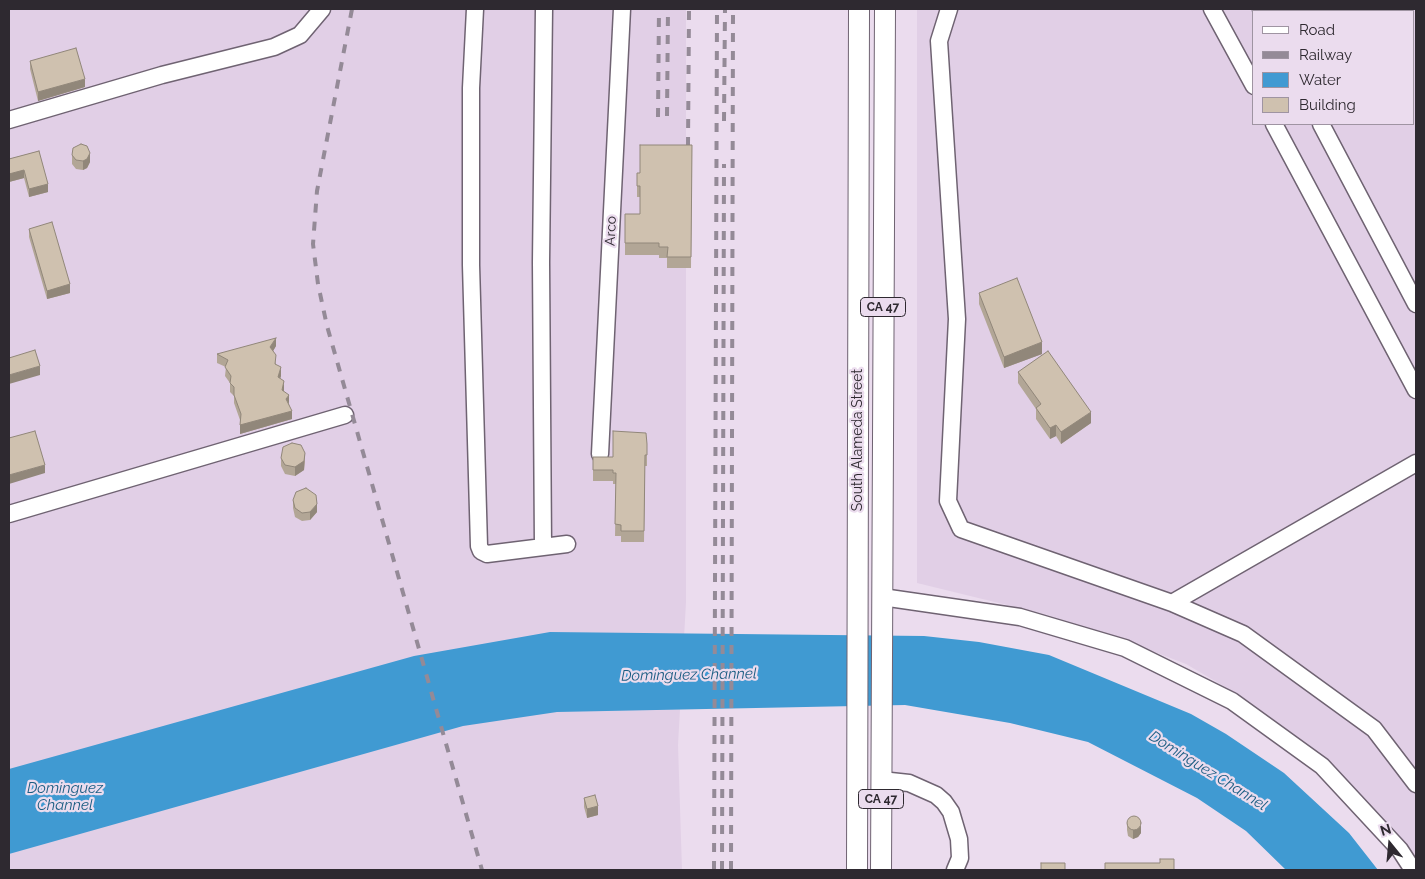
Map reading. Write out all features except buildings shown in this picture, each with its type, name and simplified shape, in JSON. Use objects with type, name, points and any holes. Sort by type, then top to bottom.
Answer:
[{"type":"main road","name":"South Alameda Street","points":[[857,870],[859,728],[859,9]]},
{"type":"main road","name":"South Alameda Street","points":[[881,870],[885,9]]},
{"type":"lane","points":[[9,120],[191,67],[274,47],[300,34],[322,9]]},
{"type":"lane","points":[[475,9],[471,88],[472,265],[478,546],[481,551],[487,554],[566,544]]},
{"type":"lane","points":[[543,547],[541,262],[544,9]]},
{"type":"lane","name":"Arco","points":[[600,454],[622,9]]},
{"type":"lane","points":[[950,9],[939,41],[957,319],[948,501],[961,529],[1172,603],[1243,634],[1374,729],[1416,784]]},
{"type":"lane","points":[[1212,9],[1252,82]]},
{"type":"lane","points":[[1275,125],[1416,390]]},
{"type":"lane","points":[[1322,125],[1416,304]]},
{"type":"lane","points":[[9,514],[345,415]]},
{"type":"lane","points":[[1172,603],[1416,463]]},
{"type":"lane","points":[[882,602],[1020,618],[1125,648],[1232,702],[1322,766],[1400,850],[1413,870]]},
{"type":"lane","points":[[882,780],[909,783],[936,795],[944,802],[951,812],[959,839],[960,858],[955,870]]},
{"type":"shaded area","points":[[9,9],[686,9],[686,602],[678,745],[682,870],[9,870]]},
{"type":"shaded area","points":[[917,9],[1416,9],[1416,857],[1390,826],[1327,761],[1239,695],[1186,664],[1126,641],[1048,615],[917,583]]},
{"type":"water","name":"Dominguez Channel","points":[[550,632],[924,636],[979,642],[1049,655],[1191,714],[1226,734],[1284,773],[1349,833],[1378,870],[1286,870],[1246,831],[1197,798],[1088,742],[1010,723],[905,705],[557,712],[463,726],[9,854],[9,769],[414,656]]},
{"type":"railway","points":[[352,9],[317,191],[313,244],[318,284],[327,326],[482,870]]},
{"type":"railway","points":[[658,117],[659,9]]},
{"type":"railway","points":[[667,116],[668,9]]},
{"type":"railway","points":[[688,146],[689,9]]},
{"type":"railway","points":[[714,870],[717,9]]},
{"type":"railway","points":[[724,121],[725,9]]},
{"type":"railway","points":[[731,870],[733,9]]},
{"type":"railway","points":[[722,870],[724,164]]}]
